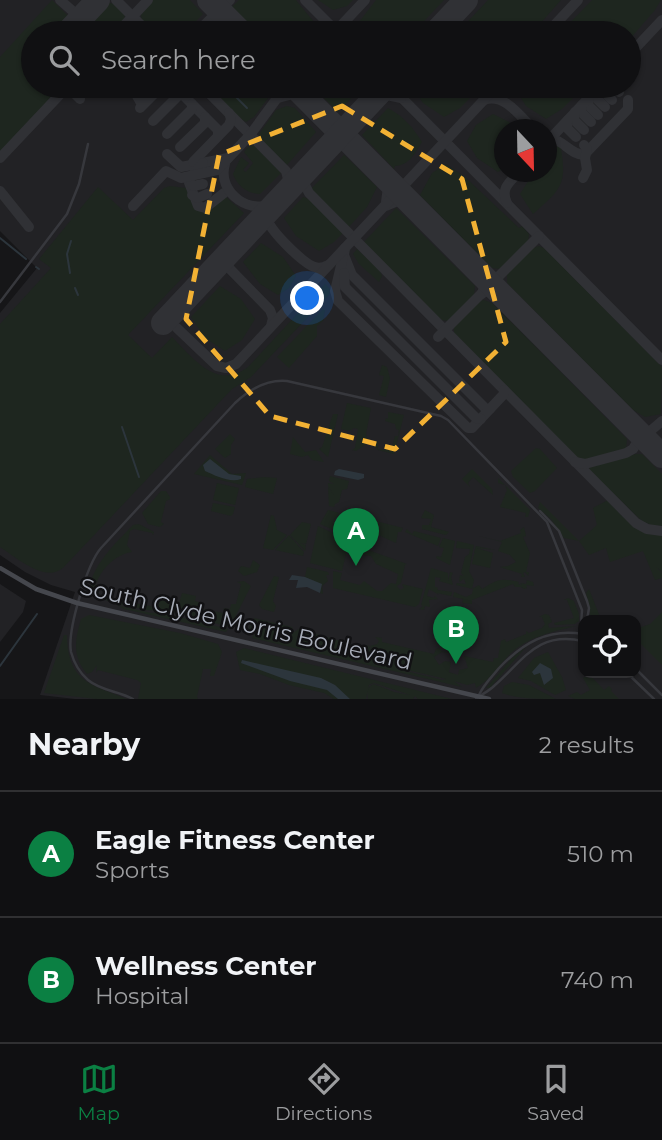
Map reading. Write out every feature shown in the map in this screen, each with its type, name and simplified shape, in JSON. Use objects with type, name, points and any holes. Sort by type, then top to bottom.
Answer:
[{"type":"main road","name":"South Clyde Morris Boulevard","points":[[0,568],[36,589],[79,604],[489,699]]},
{"type":"street","points":[[0,302],[67,214],[79,184],[88,144]]},
{"type":"street","points":[[133,699],[94,684],[83,675],[75,663],[71,642],[89,568],[101,548],[235,403],[261,385],[274,381],[287,381],[445,418],[555,526],[587,601],[587,615]]},
{"type":"street","points":[[535,507],[550,528],[583,615]]},
{"type":"street","points":[[563,560],[569,558]]},
{"type":"street","points":[[477,698],[483,686],[521,648],[550,634],[578,634]]},
{"type":"street","points":[[477,698],[493,688],[526,653],[538,645],[553,640],[578,641]]},
{"type":"street","points":[[641,674],[662,695]]},
{"type":"street","points":[[633,678],[654,699]]},
{"type":"highlighted area","points":[[342,106],[462,179],[506,342],[395,449],[270,416],[186,319],[219,155]]},
{"type":"shaded area","points":[[0,0],[662,0],[662,699],[75,699],[40,695],[75,592],[51,585],[0,555],[0,313],[37,268],[0,231]]},
{"type":"shaded area","points":[[52,0],[69,17],[65,21],[33,21]]},
{"type":"shaded area","points":[[153,0],[190,0],[203,14],[196,21],[142,21],[141,15]]},
{"type":"shaded area","points":[[239,0],[296,0],[313,21],[246,21],[232,7]]},
{"type":"shaded area","points":[[318,0],[353,0],[347,6],[333,10]]},
{"type":"shaded area","points":[[376,0],[444,0],[424,21],[360,21]]},
{"type":"shaded area","points":[[488,0],[561,0],[543,21],[468,21]]},
{"type":"shaded area","points":[[592,0],[661,0],[641,26],[641,21],[572,21]]},
{"type":"shaded area","points":[[109,3],[116,4],[125,15],[124,21],[90,21]]},
{"type":"shaded area","points":[[21,34],[21,98],[51,98],[0,152],[0,57]]},
{"type":"shaded area","points":[[218,98],[268,98],[254,117],[246,122]]},
{"type":"shaded area","points":[[324,98],[351,98],[338,112]]},
{"type":"shaded area","points":[[420,98],[470,98],[460,108],[444,117]]},
{"type":"shaded area","points":[[521,98],[573,98],[562,109],[546,119],[526,106]]},
{"type":"shaded area","points":[[287,106],[295,108],[316,132],[287,165],[263,143],[259,134],[276,110]]},
{"type":"shaded area","points":[[388,108],[407,122],[422,142],[408,161],[395,166],[394,169],[362,135]]},
{"type":"shaded area","points":[[493,114],[503,119],[494,119],[494,169],[477,158],[467,141],[476,125]]},
{"type":"shaded area","points":[[560,143],[563,167],[561,183],[533,214],[520,194],[528,182],[557,182],[557,146]]},
{"type":"shaded area","points":[[254,145],[281,173],[260,194],[251,193],[244,188],[233,174],[241,157],[249,163],[243,170],[246,172],[253,163],[244,152]]},
{"type":"shaded area","points":[[344,155],[377,187],[367,207],[348,228],[311,189]]},
{"type":"shaded area","points":[[446,164],[464,176],[519,228],[522,226],[529,234],[528,242],[500,269],[492,268],[420,195],[432,173]]},
{"type":"shaded area","points":[[98,187],[133,220],[164,188],[186,188],[200,212],[208,211],[226,197],[244,213],[128,335],[152,358],[172,337],[206,369],[216,374],[237,373],[248,367],[325,284],[330,289],[329,295],[251,377],[232,389],[63,568],[56,572],[40,571],[0,547],[0,324],[51,268],[39,259]]},
{"type":"shaded area","points":[[303,197],[309,199],[343,233],[319,251],[296,236],[284,218]]},
{"type":"shaded area","points":[[396,208],[475,286],[474,296],[449,321],[439,320],[363,243]]},
{"type":"shaded area","points":[[261,243],[283,257],[296,276],[289,288],[278,295],[260,284],[243,262]]},
{"type":"shaded area","points":[[539,246],[662,367],[661,414],[645,417],[633,410],[507,283],[507,274],[533,248]]},
{"type":"shaded area","points":[[357,249],[380,270],[382,276],[379,282],[359,264],[353,254]]},
{"type":"shaded area","points":[[220,286],[241,299],[255,319],[242,340],[225,351],[205,338],[191,317]]},
{"type":"shaded area","points":[[479,301],[492,303],[627,439],[626,449],[584,460],[578,459],[454,335],[454,326]]},
{"type":"shaded area","points":[[323,309],[323,321],[317,326],[317,336],[289,368],[277,357]]},
{"type":"shaded area","points":[[382,365],[387,367],[390,378],[386,397],[379,395],[384,376],[379,375]]},
{"type":"shaded area","points":[[347,403],[371,408],[366,434],[368,443],[356,451],[352,450],[355,448],[358,429],[341,429]]},
{"type":"shaded area","points":[[388,412],[404,415],[394,454],[378,450],[373,444],[378,441],[378,449],[385,450],[386,446],[392,446],[395,436],[398,436],[399,430],[395,424],[385,421],[388,419]]},
{"type":"shaded area","points":[[333,414],[338,414],[328,457],[319,449]]},
{"type":"shaded area","points":[[230,434],[235,439],[231,445],[231,454],[225,458],[215,449]]},
{"type":"shaded area","points":[[293,437],[305,452],[316,450],[324,462],[312,460],[308,455],[302,457],[290,454]]},
{"type":"shaded area","points":[[536,448],[557,468],[530,493],[513,477],[511,471]]},
{"type":"shaded area","points":[[642,454],[662,474],[662,526],[642,521],[589,470],[591,465]]},
{"type":"shaded area","points":[[210,455],[232,474],[246,473],[242,485],[194,474]]},
{"type":"shaded area","points":[[210,459],[229,474],[241,476],[241,479],[228,480],[205,471],[203,465]]},
{"type":"shaded area","points":[[339,469],[364,474],[364,478],[358,480],[334,475]]},
{"type":"shaded area","points":[[472,469],[492,489],[493,495],[473,477],[468,483],[470,487],[462,479]]},
{"type":"shaded area","points":[[330,476],[349,481],[347,489],[342,490],[339,502],[334,507],[329,506],[328,487],[334,495],[328,486],[328,483],[334,484],[329,481]]},
{"type":"shaded area","points":[[277,478],[273,494],[245,487],[247,479]]},
{"type":"shaded area","points":[[217,483],[239,488],[235,505],[213,500]]},
{"type":"shaded area","points":[[505,485],[530,510],[528,517],[525,517],[526,513],[500,507],[507,490]]},
{"type":"shaded area","points":[[161,491],[166,491],[170,499],[166,501],[161,522],[164,524],[160,527],[148,524],[142,513]]},
{"type":"shaded area","points":[[608,500],[638,529],[662,534],[662,572],[656,567],[662,573],[662,578],[655,580],[643,551],[610,562],[606,548],[589,555],[579,541],[597,525],[593,508]]},
{"type":"shaded area","points":[[540,502],[579,541],[564,538],[551,519],[538,508]]},
{"type":"shaded area","points":[[213,503],[235,507],[233,514],[231,516],[211,511]]},
{"type":"shaded area","points":[[328,510],[340,513],[334,520],[334,530],[320,524]]},
{"type":"shaded area","points":[[425,510],[434,515],[431,527],[449,532],[446,535],[422,529],[422,525],[429,525],[431,519],[421,518]]},
{"type":"shaded area","points":[[342,513],[355,516],[350,539],[338,533],[336,524],[341,524],[342,520],[338,517]]},
{"type":"shaded area","points":[[271,515],[274,516],[277,530],[287,535],[273,550],[263,548]]},
{"type":"shaded area","points":[[372,520],[403,528],[398,532],[396,543],[367,530]]},
{"type":"shaded area","points":[[302,522],[311,524],[306,544],[300,543],[306,545],[305,551],[290,535]]},
{"type":"shaded area","points":[[139,524],[154,532],[153,535],[134,529],[130,531],[127,545],[132,552],[119,556],[108,565],[95,588],[99,592],[98,596],[103,597],[105,594],[104,597],[107,594],[112,601],[113,598],[143,605],[142,609],[114,602],[116,604],[89,594],[94,574],[105,556],[133,525]]},
{"type":"shaded area","points":[[318,526],[349,541],[342,571],[310,563]]},
{"type":"shaded area","points":[[524,527],[526,536],[523,537],[530,553],[526,572],[529,572],[528,576],[525,572],[525,577],[521,577],[522,574],[500,567],[516,562],[510,555],[498,551],[502,542],[479,536],[500,541],[521,533],[520,530]]},
{"type":"shaded area","points":[[407,529],[412,534],[414,531],[441,538],[438,546],[405,532]]},
{"type":"shaded area","points":[[289,535],[304,552],[303,556],[275,550]]},
{"type":"shaded area","points":[[443,538],[455,541],[450,565],[436,558],[441,557],[444,548],[439,547]]},
{"type":"shaded area","points":[[457,541],[474,545],[469,571],[474,580],[472,589],[456,585],[466,584],[464,579],[459,582],[460,575],[464,576],[461,573],[470,549],[456,548]]},
{"type":"shaded area","points":[[476,546],[495,550],[477,548],[493,553],[490,568],[472,564]]},
{"type":"shaded area","points":[[360,547],[407,564],[401,583],[397,586],[400,590],[404,588],[402,584],[423,589],[419,604],[415,607],[333,588],[333,571],[342,573],[340,580],[360,585],[364,581],[377,591],[382,591],[391,583],[396,584],[398,574],[376,564],[371,556],[358,554]]},
{"type":"shaded area","points":[[253,560],[260,565],[257,572],[244,576],[238,571],[241,566],[250,568]]},
{"type":"shaded area","points":[[307,567],[328,572],[328,581],[322,586],[323,594],[320,593],[321,584],[305,577]]},
{"type":"shaded area","points":[[431,568],[448,573],[448,581],[450,572],[453,573],[453,585],[435,577],[435,587],[452,592],[451,596],[437,593],[439,595],[429,589],[427,596],[435,596],[438,599],[429,600],[430,607],[419,609],[423,606],[421,605]]},
{"type":"shaded area","points":[[292,575],[322,584],[320,593],[307,587],[296,588],[298,580],[289,580]]},
{"type":"shaded area","points":[[274,576],[279,577],[273,601],[276,606],[274,612],[262,609],[259,605]]},
{"type":"shaded area","points":[[503,580],[519,582],[518,584],[522,585],[520,583],[526,584],[527,580],[533,582],[534,586],[526,585],[527,588],[524,589],[513,584],[472,600],[472,604],[462,603],[463,599],[453,597],[454,592],[466,597],[472,594],[472,589],[479,585],[482,589]]},
{"type":"shaded area","points":[[244,581],[251,586],[230,627],[169,611],[144,610],[145,605],[154,607],[157,599],[179,604],[182,593],[196,596],[195,601],[202,603],[202,609],[223,613],[224,608],[230,609],[231,604],[236,604],[241,584],[237,582]]},
{"type":"shaded area","points":[[0,584],[26,601],[23,612],[0,642]]},
{"type":"shaded area","points":[[589,589],[599,615],[590,615],[586,593]]},
{"type":"shaded area","points":[[568,598],[574,601],[579,614],[578,622],[555,625],[554,623],[574,618],[567,600],[564,600]]},
{"type":"shaded area","points":[[117,605],[228,629],[226,632],[124,609]]},
{"type":"shaded area","points":[[662,612],[662,665],[641,644],[641,627],[650,624]]},
{"type":"shaded area","points":[[89,615],[180,633],[218,644],[222,652],[214,676],[210,676],[211,669],[203,669],[198,699],[138,699],[141,683],[137,680],[98,670],[96,673],[97,665],[87,674],[82,667],[76,641],[81,619]]},
{"type":"shaded area","points":[[549,615],[552,622],[548,624],[549,628],[576,626],[526,642],[476,688],[475,683],[467,685],[454,681],[462,687],[252,638],[255,633],[247,632],[254,618],[292,627],[294,632],[299,629],[365,648],[366,645],[374,654],[359,655],[375,656],[406,671],[443,680],[446,679],[407,670],[399,665],[381,658],[374,651],[376,647],[372,649],[370,646],[379,641],[375,637],[382,638],[382,642],[434,654],[436,649],[441,647],[441,651],[447,652],[450,649],[449,653],[442,652],[434,657],[439,665],[445,661],[451,662],[449,672],[458,675],[459,670],[468,668],[464,656],[493,662],[494,658],[498,658],[501,641],[505,639],[506,642],[526,634],[526,631],[529,633],[542,628],[545,624],[542,617],[539,617]]},
{"type":"shaded area","points":[[64,635],[67,635],[72,663],[83,679],[127,699],[97,699],[44,693]]},
{"type":"shaded area","points":[[527,646],[490,688],[486,688],[512,658]]},
{"type":"shaded area","points":[[244,648],[452,699],[418,699],[415,696],[413,699],[368,699],[369,688],[374,684],[410,695],[374,683],[369,685],[366,699],[334,699],[324,693],[240,670],[236,652]]},
{"type":"shaded area","points":[[548,652],[566,690],[555,695],[531,681],[518,678],[534,658]]},
{"type":"shaded area","points":[[242,660],[321,678],[335,685],[350,699],[338,699],[327,690],[290,681],[241,663]]},
{"type":"shaded area","points":[[540,663],[551,669],[553,678],[544,685],[540,673],[534,675],[532,672]]},
{"type":"shaded area","points":[[583,678],[593,678],[604,690],[609,686],[619,699],[575,699],[568,696],[577,692],[581,695],[590,690]]},
{"type":"shaded area","points":[[512,682],[529,685],[556,699],[521,698],[502,693],[504,686]]},
{"type":"waterway","points":[[237,98],[247,108]]},
{"type":"waterway","points":[[0,238],[26,259]]},
{"type":"waterway","points":[[70,273],[67,254],[71,241]]},
{"type":"waterway","points":[[75,288],[78,295]]},
{"type":"waterway","points":[[122,427],[139,477]]},
{"type":"waterway","points":[[0,666],[37,614]]},
{"type":"taxiway","points":[[60,0],[76,14],[91,8]]},
{"type":"taxiway","points":[[116,0],[137,21]]},
{"type":"taxiway","points":[[128,21],[148,0]]},
{"type":"taxiway","points":[[208,21],[230,0]]},
{"type":"taxiway","points":[[305,0],[326,21]]},
{"type":"taxiway","points":[[345,21],[365,0]]},
{"type":"taxiway","points":[[558,21],[578,0]]},
{"type":"taxiway","points":[[641,42],[662,20]]},
{"type":"taxiway","points":[[0,158],[57,98]]},
{"type":"taxiway","points":[[138,98],[141,103],[146,101]]},
{"type":"taxiway","points":[[140,108],[150,98]]},
{"type":"taxiway","points":[[153,121],[176,98]]},
{"type":"taxiway","points":[[186,98],[218,130],[218,136]]},
{"type":"taxiway","points":[[214,98],[286,171],[289,183],[284,194]]},
{"type":"taxiway","points":[[133,206],[166,171],[181,178],[217,170],[250,135],[277,98]]},
{"type":"taxiway","points":[[302,98],[310,102]]},
{"type":"taxiway","points":[[372,101],[380,98]]},
{"type":"taxiway","points":[[402,98],[662,360]]},
{"type":"taxiway","points":[[177,328],[217,366],[226,368],[236,364],[486,98]]},
{"type":"taxiway","points":[[589,98],[588,105],[598,115]]},
{"type":"taxiway","points":[[557,131],[589,98]]},
{"type":"taxiway","points":[[596,98],[605,107]]},
{"type":"taxiway","points":[[484,100],[498,99],[524,119]]},
{"type":"taxiway","points":[[557,141],[584,155],[628,109],[628,100]]},
{"type":"taxiway","points":[[167,134],[192,109],[192,104]]},
{"type":"taxiway","points":[[582,105],[581,112],[591,122]]},
{"type":"taxiway","points":[[575,112],[574,120],[584,130]]},
{"type":"taxiway","points":[[193,162],[229,125],[229,113]]},
{"type":"taxiway","points":[[180,147],[205,123],[205,117]]},
{"type":"taxiway","points":[[568,120],[567,128],[576,137]]},
{"type":"taxiway","points":[[583,178],[587,170],[587,149],[584,145]]},
{"type":"taxiway","points":[[167,154],[181,167],[228,158]]},
{"type":"taxiway","points":[[203,163],[188,180],[198,206],[205,208],[224,193]]},
{"type":"taxiway","points":[[225,164],[226,185],[239,200],[258,206],[278,200]]},
{"type":"taxiway","points":[[307,170],[304,183],[309,193],[636,523],[647,529],[662,531]]},
{"type":"taxiway","points":[[382,174],[388,187],[386,202]]},
{"type":"taxiway","points":[[187,178],[193,186],[203,184]]},
{"type":"taxiway","points":[[507,203],[505,189],[509,182]]},
{"type":"taxiway","points":[[0,191],[29,227]]},
{"type":"taxiway","points":[[192,195],[198,198],[207,194]]},
{"type":"taxiway","points":[[386,206],[398,201],[412,204]]},
{"type":"taxiway","points":[[270,208],[268,221],[287,245],[316,268],[328,265]]},
{"type":"taxiway","points":[[438,337],[539,236]]},
{"type":"taxiway","points":[[235,246],[228,257],[229,268],[270,310],[273,318],[271,326]]},
{"type":"taxiway","points":[[345,248],[344,255],[352,275],[486,409],[490,409]]},
{"type":"taxiway","points":[[343,257],[335,291],[338,301],[468,428],[472,428],[504,394],[504,390]]},
{"type":"taxiway","points":[[480,272],[485,283],[482,294]]},
{"type":"taxiway","points":[[344,273],[345,287],[476,418],[481,419]]},
{"type":"taxiway","points":[[482,293],[492,290],[504,297]]},
{"type":"taxiway","points":[[634,428],[648,433],[662,421]]},
{"type":"taxiway","points":[[575,462],[585,464],[633,449],[638,441],[634,428]]},
{"type":"runway","points":[[78,21],[98,0]]},
{"type":"runway","points":[[209,0],[230,21]]},
{"type":"runway","points":[[446,21],[466,0]]},
{"type":"runway","points":[[306,98],[662,456]]},
{"type":"runway","points":[[163,323],[375,98]]},
{"type":"place","name":"Eagle Fitness Center","points":[[356,566]]},
{"type":"place","name":"Wellness Center","points":[[456,664]]}]
